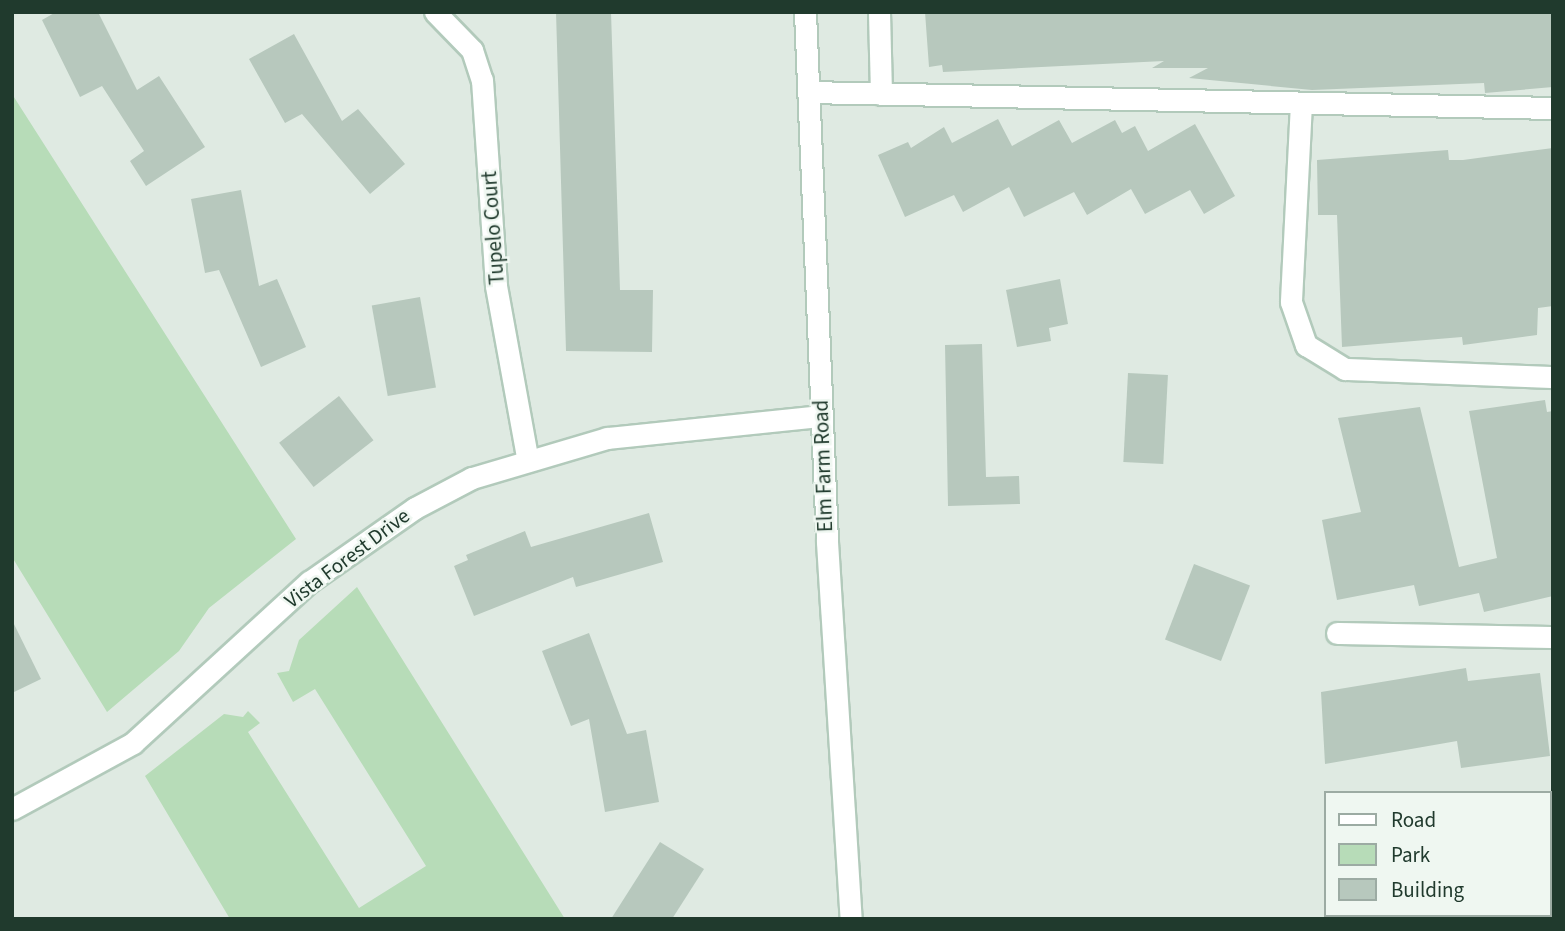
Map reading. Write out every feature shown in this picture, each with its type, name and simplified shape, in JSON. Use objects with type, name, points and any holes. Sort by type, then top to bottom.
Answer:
[{"type":"street","name":"Tupelo Court","points":[[435,12],[471,50],[482,80],[496,286],[527,457]]},
{"type":"street","name":"Elm Farm Road","points":[[805,12],[821,416],[851,919]]},
{"type":"street","points":[[879,12],[881,94]]},
{"type":"street","points":[[808,92],[1553,108]]},
{"type":"street","points":[[1301,103],[1292,302],[1306,345],[1345,369],[1553,377]]},
{"type":"street","name":"Vista Forest Drive","points":[[12,808],[133,743],[362,542],[461,484],[527,457],[607,438],[821,416]]},
{"type":"street","points":[[1337,633],[1553,637]]},
{"type":"green space","points":[[12,94],[296,539],[209,608],[179,651],[107,712],[12,557]]},
{"type":"green space","points":[[357,587],[565,919],[230,919],[145,776],[224,714],[243,717],[248,711],[260,723],[248,732],[359,908],[426,866],[315,689],[293,702],[277,673],[289,671],[299,640]]},
{"type":"building","points":[[56,12],[98,12],[137,90],[159,76],[205,147],[146,186],[130,161],[144,151],[102,86],[80,97],[42,20]]},
{"type":"building","points":[[556,12],[611,12],[620,290],[653,290],[652,352],[566,351]]},
{"type":"building","points":[[925,12],[1553,12],[1553,87],[1485,93],[1484,83],[1312,90],[1189,78],[1208,68],[1152,68],[1164,61],[943,72],[942,65],[929,67]]},
{"type":"building","points":[[294,34],[342,121],[358,109],[405,164],[370,194],[302,114],[285,123],[249,59]]},
{"type":"building","points":[[998,119],[1012,146],[1059,120],[1072,143],[1115,120],[1122,133],[1135,126],[1148,151],[1195,124],[1235,196],[1204,214],[1190,190],[1145,214],[1131,189],[1087,215],[1074,192],[1024,217],[1009,187],[963,212],[954,195],[905,217],[878,155],[908,142],[911,148],[944,127],[952,143]]},
{"type":"building","points":[[1553,148],[1553,306],[1538,308],[1537,335],[1463,345],[1462,337],[1342,347],[1337,215],[1318,215],[1317,160],[1448,150],[1449,160],[1463,160]]},
{"type":"building","points":[[241,190],[259,286],[277,279],[306,347],[261,367],[219,270],[205,273],[191,199]]},
{"type":"building","points":[[1060,279],[1068,324],[1049,328],[1051,341],[1017,347],[1006,290]]},
{"type":"building","points":[[420,297],[436,388],[388,396],[372,306]]},
{"type":"building","points":[[982,344],[986,477],[1019,476],[1020,504],[948,506],[945,345]]},
{"type":"building","points":[[1128,373],[1168,375],[1163,464],[1123,462]]},
{"type":"building","points":[[339,396],[373,440],[314,487],[279,443]]},
{"type":"building","points":[[1545,400],[1547,412],[1553,411],[1553,596],[1484,612],[1479,593],[1419,606],[1414,585],[1337,600],[1322,520],[1361,512],[1338,418],[1420,407],[1459,567],[1497,558],[1469,411]]},
{"type":"building","points":[[649,513],[663,562],[576,587],[573,577],[474,616],[454,566],[468,560],[466,555],[525,531],[531,547]]},
{"type":"building","points":[[1194,564],[1250,586],[1221,661],[1165,640]]},
{"type":"building","points":[[12,620],[41,679],[12,693]]},
{"type":"building","points":[[589,633],[627,734],[646,730],[659,802],[605,812],[589,719],[571,726],[542,651]]},
{"type":"building","points":[[1466,668],[1468,681],[1540,673],[1550,756],[1461,768],[1457,741],[1325,764],[1321,692]]},
{"type":"building","points":[[660,842],[704,869],[672,919],[611,919]]}]
